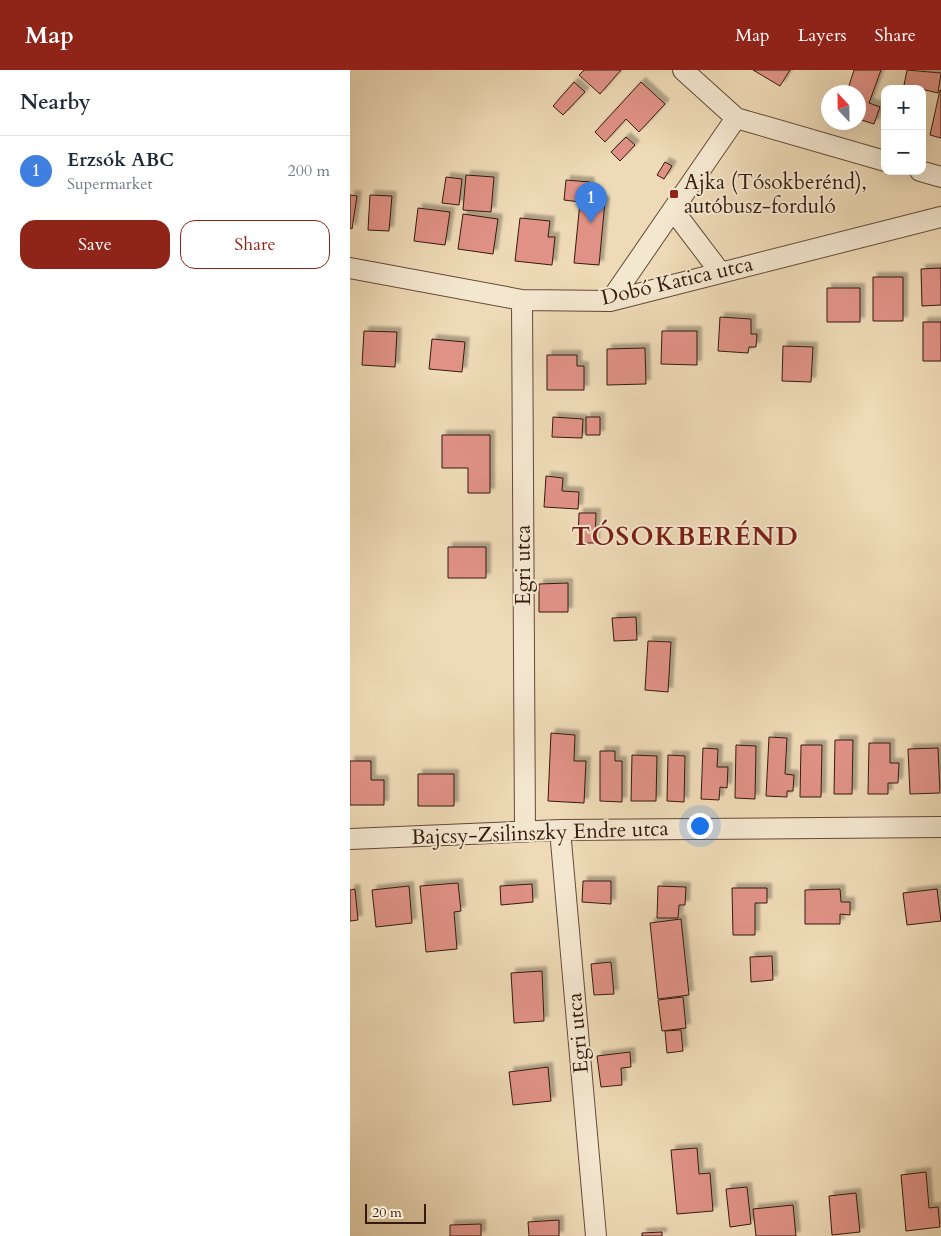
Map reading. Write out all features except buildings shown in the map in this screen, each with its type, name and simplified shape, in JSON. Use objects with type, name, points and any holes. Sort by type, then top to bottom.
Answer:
[{"type":"street","points":[[683,70],[736,118],[881,160]]},
{"type":"street","points":[[610,301],[736,118]]},
{"type":"street","points":[[926,173],[941,177]]},
{"type":"street","points":[[673,210],[720,272]]},
{"type":"street","name":"Dobó Katica utca","points":[[350,268],[522,300],[610,301],[941,217]]},
{"type":"street","name":"Egri utca","points":[[522,300],[525,831]]},
{"type":"street","name":"Bajcsy-Zsilinszky Endre utca","points":[[350,840],[560,830],[941,827]]},
{"type":"street","name":"Egri utca","points":[[560,830],[596,1236]]},
{"type":"place","name":"Ajka (Tósokberénd), autóbusz-forduló","points":[[674,194]]},
{"type":"place","name":"Erzsók ABC","points":[[591,223]]},
{"type":"district","name":"TÓSOKBERÉND","points":[[685,536]]}]
